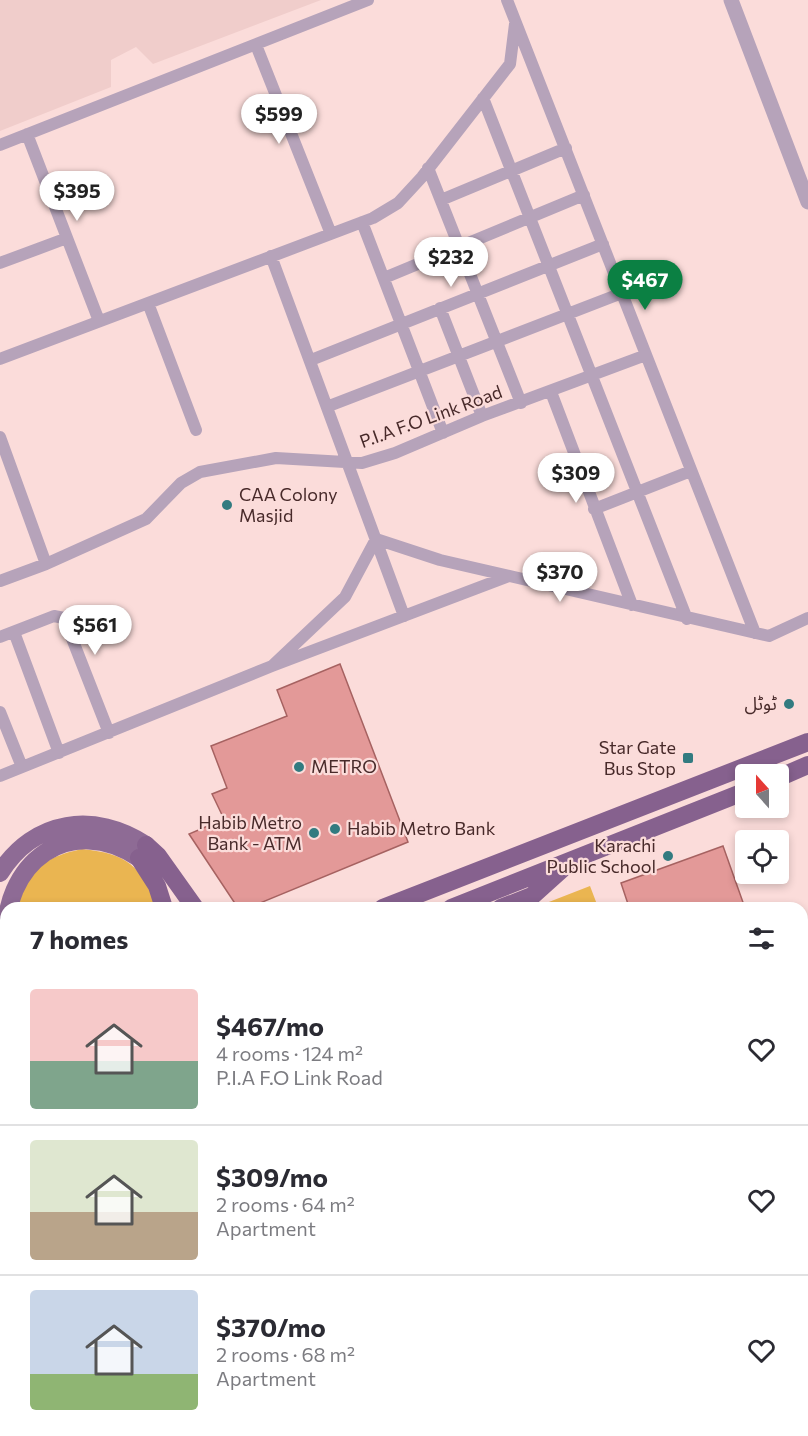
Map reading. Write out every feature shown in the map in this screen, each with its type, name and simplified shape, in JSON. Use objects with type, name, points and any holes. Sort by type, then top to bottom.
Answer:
[{"type":"highway","points":[[399,902],[808,742]]},
{"type":"highway","points":[[789,773],[808,765]]},
{"type":"highway","points":[[466,902],[735,795]]},
{"type":"highway","points":[[142,851],[162,902]]},
{"type":"highway","points":[[142,851],[158,856],[191,902]]},
{"type":"highway","points":[[516,902],[532,896],[573,860]]},
{"type":"main road","points":[[0,873],[19,850],[36,838],[72,825],[110,826],[142,851]]},
{"type":"main road","points":[[3,902],[14,873],[29,858],[50,845],[76,839],[104,841],[142,851]]},
{"type":"street","points":[[0,145],[368,0]]},
{"type":"street","points":[[507,0],[755,633]]},
{"type":"street","points":[[731,0],[808,201]]},
{"type":"street","points":[[0,359],[362,222],[398,204],[510,64],[516,22]]},
{"type":"street","points":[[256,45],[331,234]]},
{"type":"street","points":[[483,98],[687,619]]},
{"type":"street","points":[[27,134],[99,321]]},
{"type":"street","points":[[441,200],[566,148]]},
{"type":"street","points":[[428,168],[521,403]]},
{"type":"street","points":[[384,279],[584,195]]},
{"type":"street","points":[[362,222],[442,433]]},
{"type":"street","points":[[0,263],[67,238]]},
{"type":"street","points":[[311,360],[603,244]]},
{"type":"street","points":[[271,256],[329,406],[404,616]]},
{"type":"street","points":[[329,406],[622,293]]},
{"type":"street","points":[[148,303],[196,430]]},
{"type":"street","points":[[440,309],[482,417]]},
{"type":"street","name":"P.I.A F.O Link Road","points":[[0,581],[46,564],[146,519],[181,483],[200,472],[276,459],[347,461],[362,464],[646,355]]},
{"type":"street","points":[[551,392],[632,605]]},
{"type":"street","points":[[0,437],[46,564]]},
{"type":"street","points":[[594,509],[691,471]]},
{"type":"street","points":[[376,539],[440,560],[687,619],[769,636],[808,618]]},
{"type":"street","points":[[272,666],[345,597],[376,539]]},
{"type":"street","points":[[0,776],[272,666],[510,575]]},
{"type":"street","points":[[0,637],[54,616],[64,618],[109,733]]},
{"type":"street","points":[[14,632],[59,753]]},
{"type":"street","points":[[0,712],[22,767]]},
{"type":"shaded area","points":[[0,0],[321,0],[153,64],[136,47],[111,60],[111,87],[0,131]]},
{"type":"shaded area","points":[[82,849],[98,851],[111,854],[131,864],[145,881],[155,902],[17,902],[39,868],[55,857]]},
{"type":"shaded area","points":[[590,886],[596,902],[549,902]]},
{"type":"building","name":"METRO","points":[[340,664],[408,842],[263,902],[234,902],[189,834],[224,819],[212,794],[227,788],[211,746],[287,716],[277,690]]},
{"type":"building","name":"Karachi Public School","points":[[723,846],[743,902],[627,902],[621,883]]},
{"type":"place","name":"CAA Colony Masjid","points":[[227,505]]},
{"type":"place","name":"ٹوٹل","points":[[789,704]]},
{"type":"place","name":"Star Gate Bus Stop","points":[[688,758]]},
{"type":"place","name":"METRO","points":[[299,767]]},
{"type":"place","name":"Habib Metro Bank","points":[[335,829]]},
{"type":"place","name":"Habib Metro Bank - ATM","points":[[314,833]]},
{"type":"place","name":"Karachi Public School","points":[[668,856]]}]
